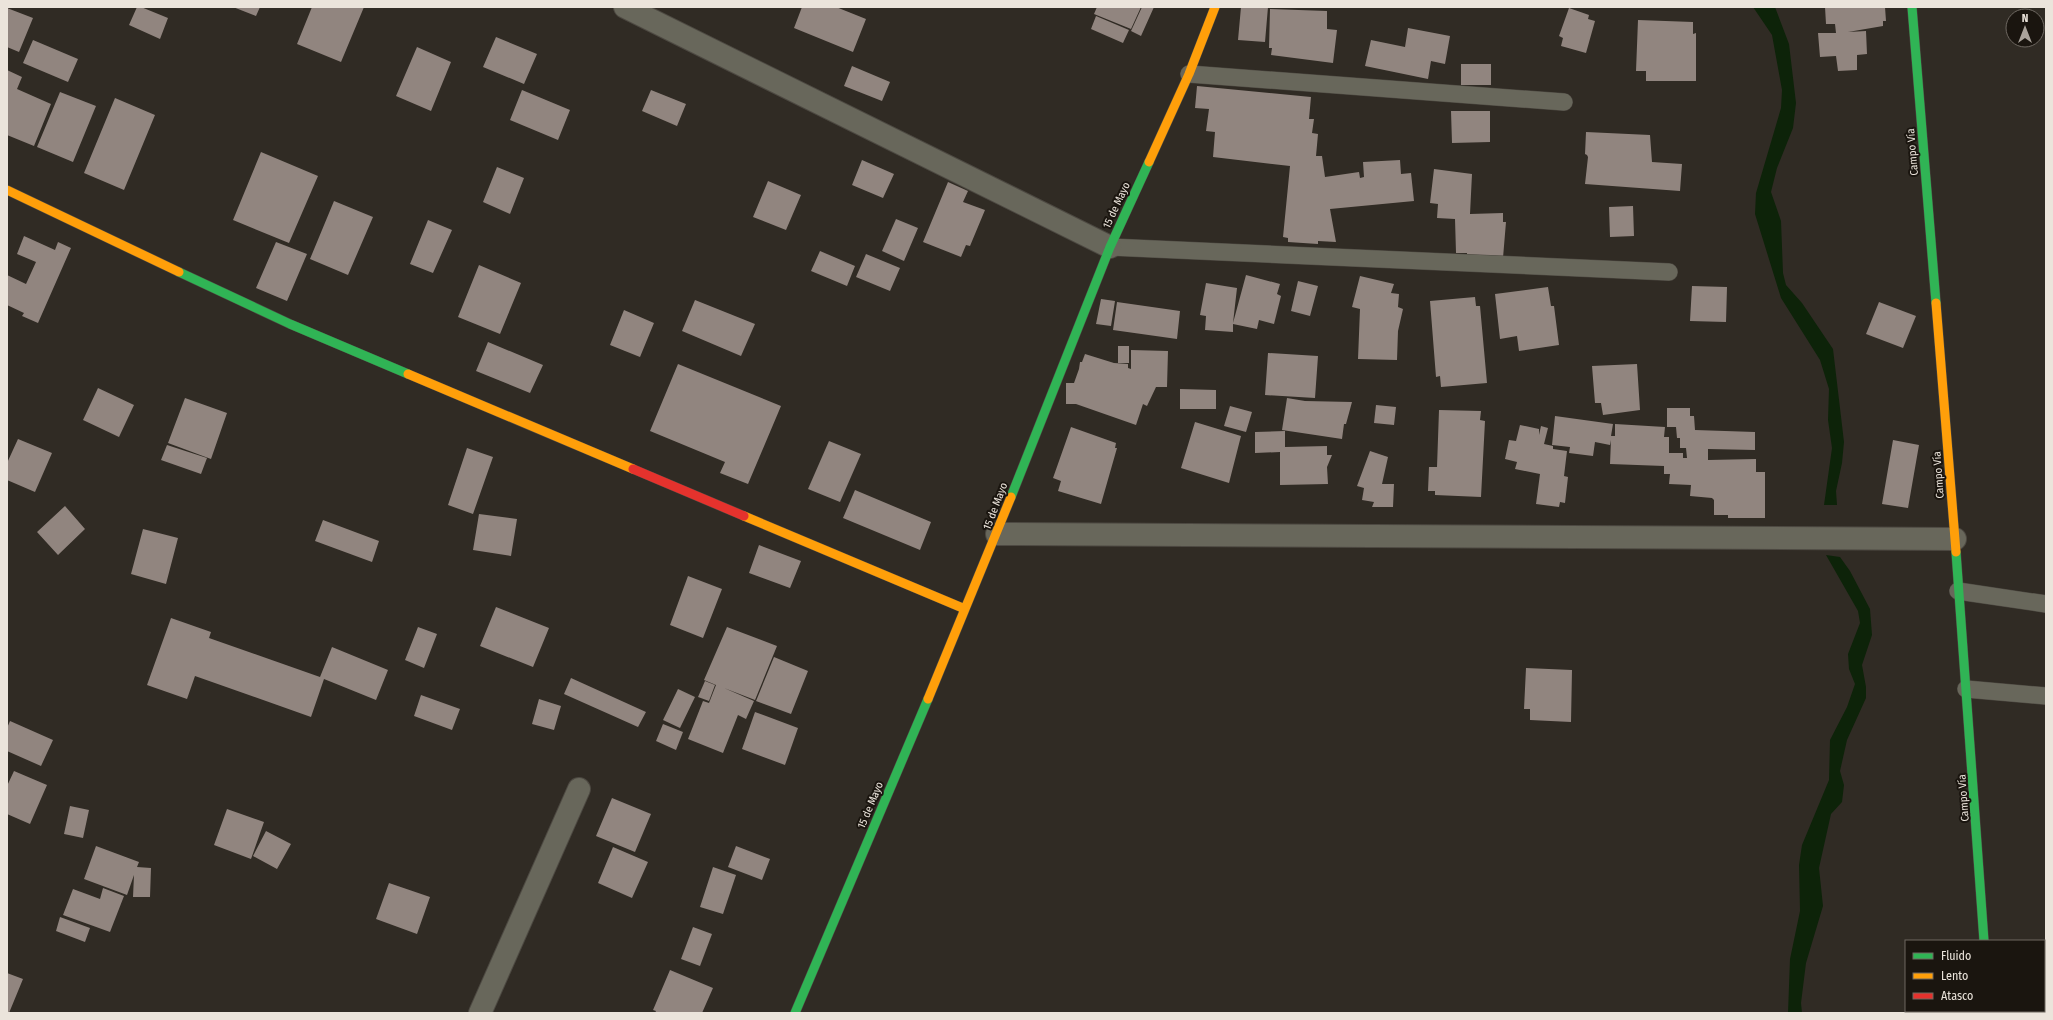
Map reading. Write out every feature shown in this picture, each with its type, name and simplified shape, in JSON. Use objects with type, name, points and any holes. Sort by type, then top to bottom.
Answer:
[{"type":"street","points":[[624,7],[1110,247]]},
{"type":"street","name":"15 de Mayo","points":[[795,1013],[997,534],[1110,247],[1189,74],[1215,7]]},
{"type":"street","name":"Campo Vía","points":[[1912,7],[1955,539],[1984,940]]},
{"type":"street","points":[[7,190],[290,324],[965,608]]},
{"type":"street","points":[[997,534],[1955,539]]},
{"type":"street","points":[[480,1013],[579,789]]},
{"type":"lane","points":[[1189,74],[1564,102]]},
{"type":"lane","points":[[1110,247],[1669,272]]},
{"type":"lane","points":[[1958,591],[2046,604]]},
{"type":"lane","points":[[1966,689],[2046,696]]},
{"type":"shaded area","points":[[1753,7],[1775,7],[1789,44],[1796,103],[1793,128],[1777,168],[1771,192],[1781,221],[1783,273],[1786,285],[1802,303],[1833,349],[1844,442],[1842,463],[1836,491],[1837,505],[1824,505],[1832,448],[1828,420],[1829,389],[1820,360],[1781,298],[1755,214],[1756,193],[1781,108],[1782,90],[1772,35]]},
{"type":"shaded area","points":[[1826,555],[1840,557],[1850,571],[1870,609],[1872,635],[1862,665],[1866,687],[1866,698],[1847,740],[1840,771],[1844,785],[1842,802],[1831,814],[1819,868],[1823,906],[1806,963],[1801,1003],[1802,1013],[1788,1013],[1790,959],[1800,911],[1799,865],[1802,845],[1829,780],[1830,740],[1847,707],[1855,684],[1849,669],[1848,654],[1860,623],[1858,611]]},
{"type":"building","points":[[137,7],[141,7],[168,18],[160,39],[129,25]]},
{"type":"building","points":[[233,7],[260,7],[256,16]]},
{"type":"building","points":[[312,7],[364,7],[341,62],[297,44]]},
{"type":"building","points":[[802,7],[836,7],[866,19],[853,52],[794,28]]},
{"type":"building","points":[[1097,7],[1141,7],[1131,29],[1094,14]]},
{"type":"building","points":[[1142,7],[1154,7],[1141,36],[1131,31]]},
{"type":"building","points":[[1241,7],[1268,7],[1265,42],[1238,40]]},
{"type":"building","points":[[1825,7],[1885,7],[1886,21],[1883,21],[1883,26],[1848,32],[1866,31],[1867,54],[1857,55],[1857,70],[1838,71],[1836,56],[1820,57],[1818,33],[1836,33],[1835,24],[1826,24]]},
{"type":"building","points":[[7,8],[33,18],[19,52],[7,47]]},
{"type":"building","points":[[1569,8],[1589,15],[1588,19],[1595,21],[1586,53],[1561,46],[1563,38],[1559,36]]},
{"type":"building","points":[[1270,9],[1327,11],[1327,29],[1337,30],[1333,63],[1271,55],[1272,48],[1269,48]]},
{"type":"building","points":[[1096,16],[1129,30],[1123,43],[1091,29]]},
{"type":"building","points":[[1638,20],[1693,22],[1693,34],[1696,33],[1696,81],[1646,81],[1646,71],[1636,71]]},
{"type":"building","points":[[1408,28],[1450,36],[1445,64],[1431,61],[1428,79],[1365,66],[1371,40],[1405,47]]},
{"type":"building","points":[[496,37],[537,54],[524,84],[483,67]]},
{"type":"building","points":[[33,40],[78,59],[68,82],[23,63]]},
{"type":"building","points":[[417,47],[451,62],[431,111],[396,96]]},
{"type":"building","points":[[1461,64],[1491,64],[1491,85],[1461,85]]},
{"type":"building","points":[[852,66],[890,82],[882,101],[844,86]]},
{"type":"building","points":[[7,70],[22,77],[17,89],[51,104],[34,146],[7,135]]},
{"type":"building","points":[[1197,86],[1311,97],[1309,119],[1314,119],[1312,133],[1318,134],[1316,156],[1322,156],[1325,177],[1359,172],[1360,178],[1364,177],[1363,162],[1400,160],[1401,174],[1411,173],[1414,201],[1330,209],[1336,242],[1318,241],[1318,244],[1288,242],[1288,238],[1283,237],[1290,166],[1213,157],[1215,132],[1206,131],[1209,109],[1195,108]]},
{"type":"building","points":[[522,90],[570,110],[558,140],[510,120]]},
{"type":"building","points":[[651,90],[686,104],[677,126],[642,111]]},
{"type":"building","points":[[60,92],[96,106],[73,162],[37,147]]},
{"type":"building","points":[[115,98],[155,115],[124,190],[84,173]]},
{"type":"building","points":[[1451,111],[1490,111],[1490,142],[1452,143]]},
{"type":"building","points":[[1586,132],[1650,135],[1652,162],[1682,164],[1680,191],[1585,184],[1588,157],[1585,154]]},
{"type":"building","points":[[261,152],[318,176],[289,243],[233,220]]},
{"type":"building","points":[[862,160],[894,174],[883,198],[852,185]]},
{"type":"building","points":[[497,167],[524,178],[510,214],[483,202]]},
{"type":"building","points":[[1434,169],[1472,174],[1470,214],[1503,213],[1503,222],[1506,222],[1503,258],[1467,256],[1467,253],[1456,253],[1455,219],[1437,218],[1438,204],[1430,203]]},
{"type":"building","points":[[768,181],[801,195],[786,230],[753,217]]},
{"type":"building","points":[[948,182],[968,191],[963,202],[985,210],[970,246],[966,245],[961,257],[923,242]]},
{"type":"building","points":[[334,201],[373,217],[348,275],[310,259]]},
{"type":"building","points":[[1633,206],[1634,236],[1610,237],[1609,207]]},
{"type":"building","points":[[896,219],[918,228],[904,261],[882,251]]},
{"type":"building","points":[[428,220],[452,230],[433,273],[410,264]]},
{"type":"building","points":[[24,236],[55,250],[58,242],[71,248],[38,323],[22,316],[24,313],[7,305],[7,275],[26,284],[36,262],[17,254]]},
{"type":"building","points":[[276,242],[307,254],[287,301],[256,288]]},
{"type":"building","points":[[820,251],[855,266],[847,286],[811,271]]},
{"type":"building","points":[[866,254],[900,268],[890,291],[856,277]]},
{"type":"building","points":[[479,265],[521,283],[500,334],[458,317]]},
{"type":"building","points":[[1246,275],[1280,284],[1277,294],[1281,296],[1274,324],[1259,320],[1257,329],[1233,324],[1233,332],[1205,330],[1206,316],[1200,315],[1206,283],[1237,288],[1233,323]]},
{"type":"building","points":[[1360,276],[1394,284],[1391,293],[1399,294],[1398,307],[1403,309],[1398,331],[1397,360],[1358,359],[1360,309],[1352,307]]},
{"type":"building","points":[[1298,281],[1318,286],[1310,316],[1291,311]]},
{"type":"building","points":[[1692,286],[1727,287],[1726,322],[1690,321]]},
{"type":"building","points":[[1548,287],[1551,306],[1554,306],[1559,345],[1519,351],[1517,336],[1500,339],[1495,294]]},
{"type":"building","points":[[1475,297],[1476,306],[1480,306],[1487,383],[1441,387],[1440,376],[1436,377],[1430,301]]},
{"type":"building","points":[[1101,299],[1115,301],[1111,326],[1096,324]]},
{"type":"building","points":[[695,300],[755,324],[741,356],[682,331]]},
{"type":"building","points":[[1117,302],[1180,311],[1177,339],[1113,330]]},
{"type":"building","points":[[1879,302],[1916,316],[1903,348],[1866,334]]},
{"type":"building","points":[[624,310],[654,323],[640,357],[610,345]]},
{"type":"building","points":[[488,342],[543,365],[530,393],[476,371]]},
{"type":"building","points":[[1118,346],[1129,346],[1129,363],[1118,363]]},
{"type":"building","points":[[1131,350],[1168,351],[1167,387],[1156,387],[1147,406],[1143,404],[1136,425],[1076,404],[1066,404],[1066,383],[1074,383],[1080,362],[1082,362],[1085,354],[1114,363],[1128,364],[1128,368],[1131,369]]},
{"type":"building","points":[[1268,353],[1318,356],[1315,398],[1265,395]]},
{"type":"building","points":[[678,364],[781,406],[748,484],[720,473],[725,462],[650,431]]},
{"type":"building","points":[[1637,364],[1640,410],[1603,415],[1601,403],[1595,403],[1592,366]]},
{"type":"building","points":[[98,388],[134,405],[119,437],[83,420]]},
{"type":"building","points":[[1180,389],[1216,390],[1216,409],[1180,409]]},
{"type":"building","points":[[185,398],[227,413],[211,459],[168,443]]},
{"type":"building","points":[[1287,398],[1305,401],[1352,402],[1346,424],[1344,424],[1342,439],[1282,430]]},
{"type":"building","points":[[1376,405],[1396,407],[1394,425],[1374,423]]},
{"type":"building","points":[[1230,406],[1252,412],[1246,432],[1224,426]]},
{"type":"building","points":[[1667,408],[1690,408],[1690,416],[1694,416],[1695,430],[1755,432],[1755,450],[1708,449],[1708,460],[1756,459],[1756,472],[1765,472],[1765,518],[1728,518],[1728,515],[1714,515],[1714,500],[1712,498],[1690,496],[1691,485],[1669,484],[1670,474],[1664,474],[1664,466],[1610,464],[1611,440],[1610,445],[1595,442],[1593,456],[1569,453],[1570,447],[1552,445],[1555,416],[1613,424],[1611,436],[1615,436],[1615,424],[1665,427],[1664,437],[1669,437],[1669,453],[1683,453],[1683,458],[1687,458],[1686,448],[1680,448],[1680,438],[1677,438],[1676,427],[1667,427]]},
{"type":"building","points":[[1439,410],[1481,411],[1480,420],[1485,421],[1481,497],[1435,495],[1435,491],[1428,491],[1429,467],[1437,467]]},
{"type":"building","points":[[1195,422],[1241,436],[1229,483],[1181,468]]},
{"type":"building","points":[[1520,425],[1539,429],[1539,435],[1541,426],[1548,428],[1544,444],[1553,446],[1553,449],[1567,451],[1564,476],[1568,477],[1565,503],[1560,502],[1559,507],[1536,504],[1540,474],[1515,469],[1517,462],[1505,459],[1509,440],[1516,441]]},
{"type":"building","points":[[1071,427],[1116,443],[1115,448],[1117,448],[1101,504],[1058,491],[1061,481],[1053,478]]},
{"type":"building","points":[[1285,431],[1285,447],[1327,446],[1327,455],[1332,455],[1327,467],[1328,484],[1280,485],[1280,452],[1255,453],[1255,432]]},
{"type":"building","points":[[18,439],[52,453],[35,492],[7,480],[7,463]]},
{"type":"building","points":[[1893,440],[1919,445],[1908,508],[1882,504]]},
{"type":"building","points":[[829,441],[861,454],[840,502],[808,489]]},
{"type":"building","points":[[167,445],[207,458],[201,474],[161,460]]},
{"type":"building","points":[[467,448],[493,457],[473,514],[448,505]]},
{"type":"building","points":[[1370,451],[1388,457],[1382,484],[1394,484],[1393,507],[1372,507],[1374,502],[1362,500],[1364,488],[1357,486]]},
{"type":"building","points":[[855,490],[931,522],[920,550],[843,518]]},
{"type":"building","points":[[65,506],[85,529],[58,555],[37,532]]},
{"type":"building","points":[[479,514],[517,519],[511,556],[473,550]]},
{"type":"building","points":[[323,520],[379,541],[372,562],[315,541]]},
{"type":"building","points":[[143,529],[178,538],[166,584],[131,574]]},
{"type":"building","points":[[759,545],[801,561],[790,588],[749,573]]},
{"type":"building","points":[[688,576],[722,589],[703,638],[670,625]]},
{"type":"building","points":[[496,607],[549,628],[533,667],[480,646]]},
{"type":"building","points":[[171,618],[211,632],[209,638],[320,677],[332,647],[388,670],[376,700],[324,679],[311,717],[195,676],[187,699],[147,685]]},
{"type":"building","points":[[418,627],[437,634],[424,668],[405,660]]},
{"type":"building","points":[[727,627],[777,646],[755,700],[724,688],[754,701],[746,719],[738,715],[723,753],[688,739],[703,701],[709,703],[716,685],[704,680]]},
{"type":"building","points":[[774,657],[808,671],[791,714],[756,701]]},
{"type":"building","points":[[1526,668],[1572,670],[1571,722],[1530,720],[1530,709],[1524,709]]},
{"type":"building","points":[[571,678],[646,712],[638,727],[564,694]]},
{"type":"building","points":[[705,681],[715,685],[709,701],[698,697]]},
{"type":"building","points":[[678,689],[695,697],[680,728],[663,720]]},
{"type":"building","points":[[421,695],[460,709],[452,730],[414,716]]},
{"type":"building","points":[[539,699],[561,706],[554,730],[532,724]]},
{"type":"building","points":[[755,712],[798,728],[785,765],[742,749]]},
{"type":"building","points":[[10,721],[53,740],[41,766],[7,751],[7,728]]},
{"type":"building","points":[[663,724],[683,732],[676,750],[656,741]]},
{"type":"building","points":[[14,771],[47,785],[30,824],[7,814],[7,786]]},
{"type":"building","points":[[612,798],[651,814],[635,852],[596,836]]},
{"type":"building","points":[[70,806],[89,810],[83,838],[64,834]]},
{"type":"building","points":[[227,809],[264,822],[251,859],[214,845]]},
{"type":"building","points":[[266,831],[291,844],[277,869],[253,856]]},
{"type":"building","points":[[96,846],[139,862],[137,867],[151,868],[150,897],[133,897],[134,875],[127,895],[84,879]]},
{"type":"building","points":[[736,846],[770,859],[762,880],[728,867]]},
{"type":"building","points":[[613,847],[648,862],[632,898],[598,883]]},
{"type":"building","points":[[713,867],[736,875],[723,914],[700,907]]},
{"type":"building","points":[[389,883],[430,897],[417,934],[376,919]]},
{"type":"building","points":[[103,888],[124,896],[110,932],[63,915],[73,889],[100,899]]},
{"type":"building","points":[[60,917],[90,928],[85,942],[56,931]]},
{"type":"building","points":[[693,927],[712,934],[700,966],[681,959]]},
{"type":"building","points":[[670,970],[713,988],[702,1013],[655,1013],[656,1011],[653,1010]]},
{"type":"building","points":[[7,973],[23,979],[9,1013],[7,1013]]},
{"type":"traffic: fast","points":[[1912,7],[1936,303]]},
{"type":"traffic: fast","points":[[1011,497],[1110,247],[1149,162]]},
{"type":"traffic: fast","points":[[179,272],[290,324],[408,374]]},
{"type":"traffic: fast","points":[[1956,552],[1984,940]]},
{"type":"traffic: fast","points":[[795,1013],[928,699]]},
{"type":"traffic: slow","points":[[1149,162],[1189,74],[1215,7]]},
{"type":"traffic: slow","points":[[7,190],[179,272]]},
{"type":"traffic: slow","points":[[1936,303],[1956,552]]},
{"type":"traffic: slow","points":[[408,374],[633,469]]},
{"type":"traffic: slow","points":[[928,699],[1011,497]]},
{"type":"traffic: slow","points":[[744,516],[965,609]]},
{"type":"traffic: jam","points":[[633,469],[744,516]]}]
